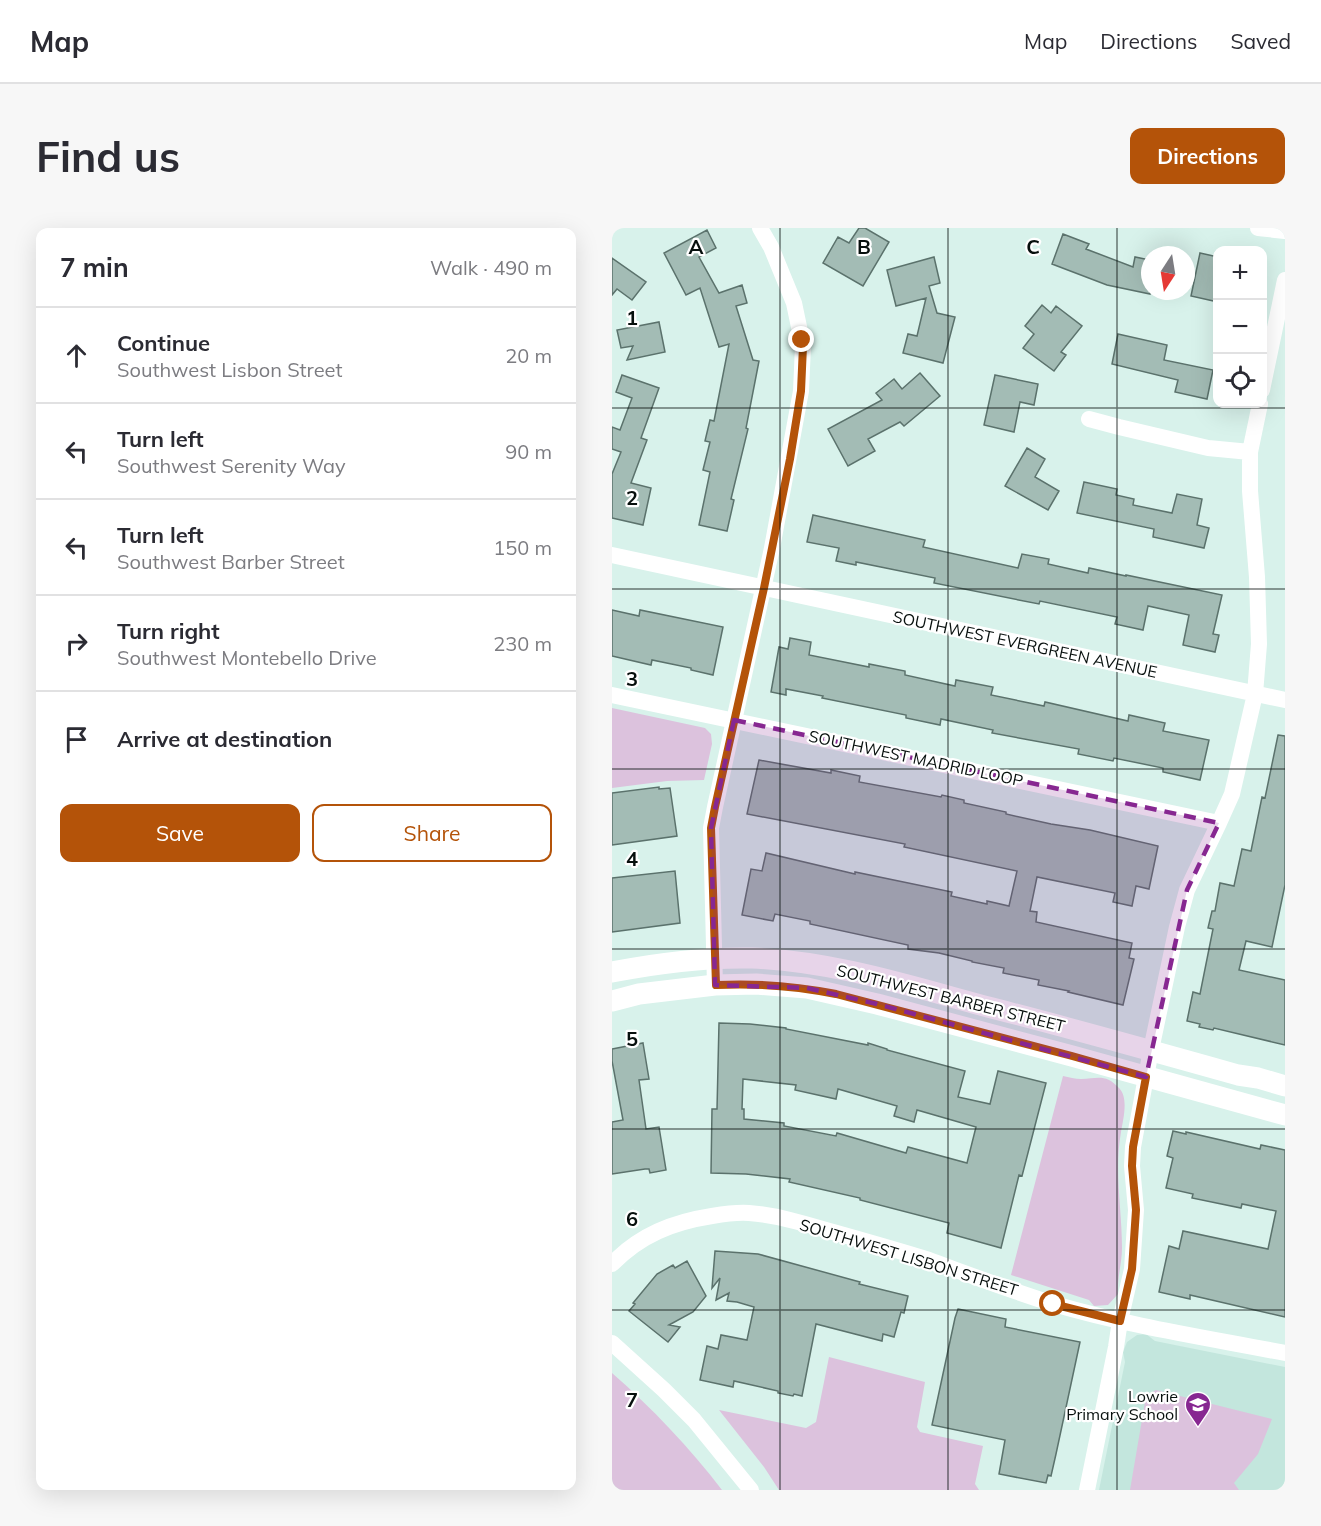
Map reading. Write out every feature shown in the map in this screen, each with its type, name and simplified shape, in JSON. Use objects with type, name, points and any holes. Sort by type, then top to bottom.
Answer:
[{"type":"street","points":[[716,985],[711,828],[790,459],[799,402],[803,346],[794,303],[771,247],[760,228]]},
{"type":"street","points":[[1258,228],[1285,231]]},
{"type":"street","points":[[1267,370],[1285,280]]},
{"type":"street","points":[[1088,1490],[1132,1269],[1136,1210],[1132,1166],[1133,1147],[1151,1050],[1187,890],[1232,794],[1256,694],[1259,644],[1257,577],[1250,491],[1250,452],[1259,408]]},
{"type":"street","points":[[1089,419],[1208,448],[1250,452]]},
{"type":"street","name":"SOUTHWEST EVERGREEN AVENUE","points":[[612,555],[1285,700]]},
{"type":"street","name":"SOUTHWEST MADRID LOOP","points":[[612,695],[1220,823]]},
{"type":"street","name":"SOUTHWEST BARBER STREET","points":[[612,972],[654,964],[715,959],[799,962],[909,986],[1285,1086]]},
{"type":"street","name":"SOUTHWEST BARBER STREET","points":[[612,1001],[639,994],[716,985],[807,988],[1072,1056],[1285,1116]]},
{"type":"street","name":"SOUTHWEST LISBON STREET","points":[[612,1264],[629,1247],[649,1234],[670,1225],[715,1215],[749,1213],[797,1222],[929,1260],[1053,1304],[1120,1321],[1285,1353]]},
{"type":"street","points":[[612,1343],[694,1420],[751,1490]]},
{"type":"highlighted area","points":[[734,720],[1219,823],[1187,890],[1146,1077],[877,1004],[807,988],[715,985],[711,828]]},
{"type":"shaded area","points":[[612,708],[705,728],[711,734],[712,744],[704,780],[667,781],[612,788]]},
{"type":"shaded area","points":[[1063,1076],[1079,1079],[1106,1079],[1119,1088],[1124,1097],[1118,1161],[1122,1254],[1118,1294],[1108,1305],[1094,1306],[1089,1300],[1011,1275]]},
{"type":"shaded area","name":"Lowrie Primary School","points":[[1146,1334],[1155,1341],[1285,1367],[1285,1490],[1099,1490],[1125,1362],[1123,1352],[1127,1342],[1137,1335]]},
{"type":"shaded area","points":[[829,1357],[925,1382],[917,1427],[920,1432],[983,1446],[975,1484],[979,1490],[779,1490],[719,1410],[806,1428],[816,1422]]},
{"type":"shaded area","points":[[612,1373],[670,1429],[722,1490],[612,1490]]},
{"type":"shaded area","points":[[1156,1390],[1272,1419],[1258,1454],[1234,1483],[1239,1490],[1130,1490],[1146,1396]]},
{"type":"building","points":[[859,228],[865,228],[889,242],[863,286],[823,263],[838,237],[849,243]]},
{"type":"building","points":[[707,230],[716,248],[699,257],[719,293],[742,285],[747,303],[736,306],[753,360],[759,361],[746,428],[748,429],[731,499],[734,500],[727,531],[699,525],[710,472],[703,470],[710,442],[705,441],[710,420],[714,421],[729,344],[719,347],[700,288],[686,295],[664,253]]},
{"type":"building","points":[[1063,234],[1089,244],[1086,249],[1133,267],[1135,257],[1141,258],[1141,292],[1107,285],[1052,264]]},
{"type":"building","points":[[1200,253],[1213,256],[1213,301],[1195,297],[1195,277]]},
{"type":"building","points":[[934,257],[940,283],[929,286],[937,313],[955,317],[943,363],[903,353],[908,334],[917,336],[926,298],[896,306],[887,270]]},
{"type":"building","points":[[612,258],[646,282],[632,300],[617,289],[612,295]]},
{"type":"building","points":[[1042,305],[1051,313],[1056,306],[1082,326],[1061,352],[1066,355],[1054,371],[1023,348],[1034,334],[1025,326]]},
{"type":"building","points":[[659,322],[665,352],[627,360],[633,346],[621,348],[617,330]]},
{"type":"building","points":[[1118,334],[1167,345],[1164,360],[1213,370],[1207,399],[1175,392],[1178,380],[1112,364]]},
{"type":"building","points":[[920,373],[940,396],[904,426],[900,422],[868,439],[875,451],[848,466],[828,429],[882,400],[876,393],[894,379],[902,389]]},
{"type":"building","points":[[622,375],[659,388],[641,438],[647,440],[631,483],[651,488],[643,525],[612,518],[612,474],[621,452],[612,449],[612,427],[620,430],[632,398],[616,392]]},
{"type":"building","points":[[995,375],[1038,384],[1034,405],[1020,402],[1014,432],[984,425]]},
{"type":"building","points":[[1027,448],[1045,459],[1035,477],[1059,491],[1048,510],[1005,486]]},
{"type":"building","points":[[1084,482],[1117,489],[1116,495],[1134,499],[1133,505],[1172,513],[1177,494],[1202,499],[1197,525],[1209,528],[1204,548],[1153,537],[1154,529],[1077,513]]},
{"type":"building","points":[[813,515],[925,540],[923,547],[1018,568],[1022,554],[1049,559],[1048,564],[1088,573],[1089,568],[1222,595],[1213,634],[1219,635],[1215,652],[1183,645],[1189,615],[1148,606],[1143,630],[1115,624],[1117,617],[934,583],[935,578],[856,562],[856,565],[836,561],[839,548],[807,542]]},
{"type":"building","points":[[612,610],[639,616],[640,610],[723,627],[713,675],[652,660],[651,665],[612,656]]},
{"type":"building","points":[[790,638],[811,642],[809,655],[869,667],[869,664],[905,671],[905,675],[955,686],[956,680],[993,687],[991,695],[1044,706],[1045,702],[1128,721],[1129,715],[1165,723],[1163,731],[1209,740],[1200,780],[1163,772],[1163,768],[1114,758],[1113,761],[1078,754],[1079,749],[992,733],[993,730],[941,719],[940,725],[906,718],[906,715],[822,698],[823,696],[786,689],[786,695],[771,692],[779,647],[788,649]]},
{"type":"building","points":[[1278,735],[1285,736],[1285,885],[1272,947],[1246,941],[1239,970],[1285,980],[1285,1045],[1214,1028],[1213,1030],[1199,1027],[1200,1024],[1187,1021],[1193,992],[1200,994],[1213,929],[1208,928],[1212,911],[1215,911],[1220,883],[1234,886],[1242,849],[1251,851]]},
{"type":"building","points":[[759,760],[860,776],[859,782],[941,797],[942,795],[964,800],[964,803],[1006,812],[1006,814],[1158,846],[1149,889],[1136,886],[1132,906],[1113,902],[1115,893],[1037,877],[1030,911],[1037,912],[1036,922],[1132,943],[1129,958],[1134,959],[1123,1005],[1038,985],[1039,980],[1003,973],[1004,968],[939,953],[908,949],[908,945],[810,924],[810,921],[775,914],[773,921],[742,915],[751,869],[762,871],[766,853],[855,874],[855,872],[952,892],[951,896],[987,904],[987,901],[1009,906],[1017,871],[904,847],[905,844],[747,814]]},
{"type":"building","points":[[659,787],[659,789],[670,788],[677,836],[612,845],[612,793]]},
{"type":"building","points":[[675,871],[680,923],[612,932],[612,878]]},
{"type":"building","points":[[719,1023],[786,1028],[868,1045],[868,1043],[965,1071],[958,1097],[990,1104],[998,1071],[1046,1083],[1022,1176],[1019,1175],[1001,1248],[947,1233],[949,1223],[860,1200],[860,1198],[789,1182],[790,1179],[711,1173],[712,1109],[717,1109]],"holes":[[[743,1079],[796,1085],[795,1090],[836,1099],[838,1089],[897,1106],[894,1116],[914,1122],[917,1110],[976,1127],[967,1163],[908,1147],[906,1153],[837,1133],[836,1136],[784,1126],[784,1123],[744,1119]]]},
{"type":"building","points":[[643,1043],[649,1079],[639,1080],[646,1129],[659,1127],[666,1170],[650,1173],[649,1169],[645,1169],[612,1174],[612,1122],[623,1120],[612,1061],[612,1049]]},
{"type":"building","points":[[1173,1131],[1260,1149],[1261,1145],[1285,1150],[1285,1317],[1190,1295],[1190,1299],[1159,1292],[1169,1246],[1179,1249],[1183,1231],[1268,1249],[1276,1211],[1242,1204],[1241,1208],[1192,1198],[1193,1194],[1166,1188],[1173,1158],[1167,1156]]},
{"type":"building","points":[[715,1251],[758,1254],[908,1296],[904,1313],[901,1312],[894,1337],[883,1334],[882,1341],[816,1324],[802,1396],[778,1393],[778,1391],[734,1381],[733,1387],[700,1380],[707,1346],[718,1349],[721,1335],[747,1340],[754,1307],[727,1301],[729,1293],[716,1300],[720,1278],[712,1288]]},
{"type":"building","points":[[687,1261],[706,1296],[693,1312],[669,1325],[680,1327],[668,1342],[629,1311],[657,1274],[673,1265],[675,1268]]},
{"type":"building","points":[[958,1309],[1006,1319],[1005,1327],[1080,1342],[1051,1476],[1048,1475],[1046,1483],[999,1474],[1005,1440],[932,1425]]},
{"type":"place","name":"Lowrie Primary School","points":[[1198,1428]]},
{"type":"route","points":[[802,340],[801,391],[790,459],[711,828],[716,985],[807,988],[836,994],[1146,1077],[1133,1147],[1132,1166],[1136,1210],[1132,1269],[1120,1321],[1053,1304]]}]
